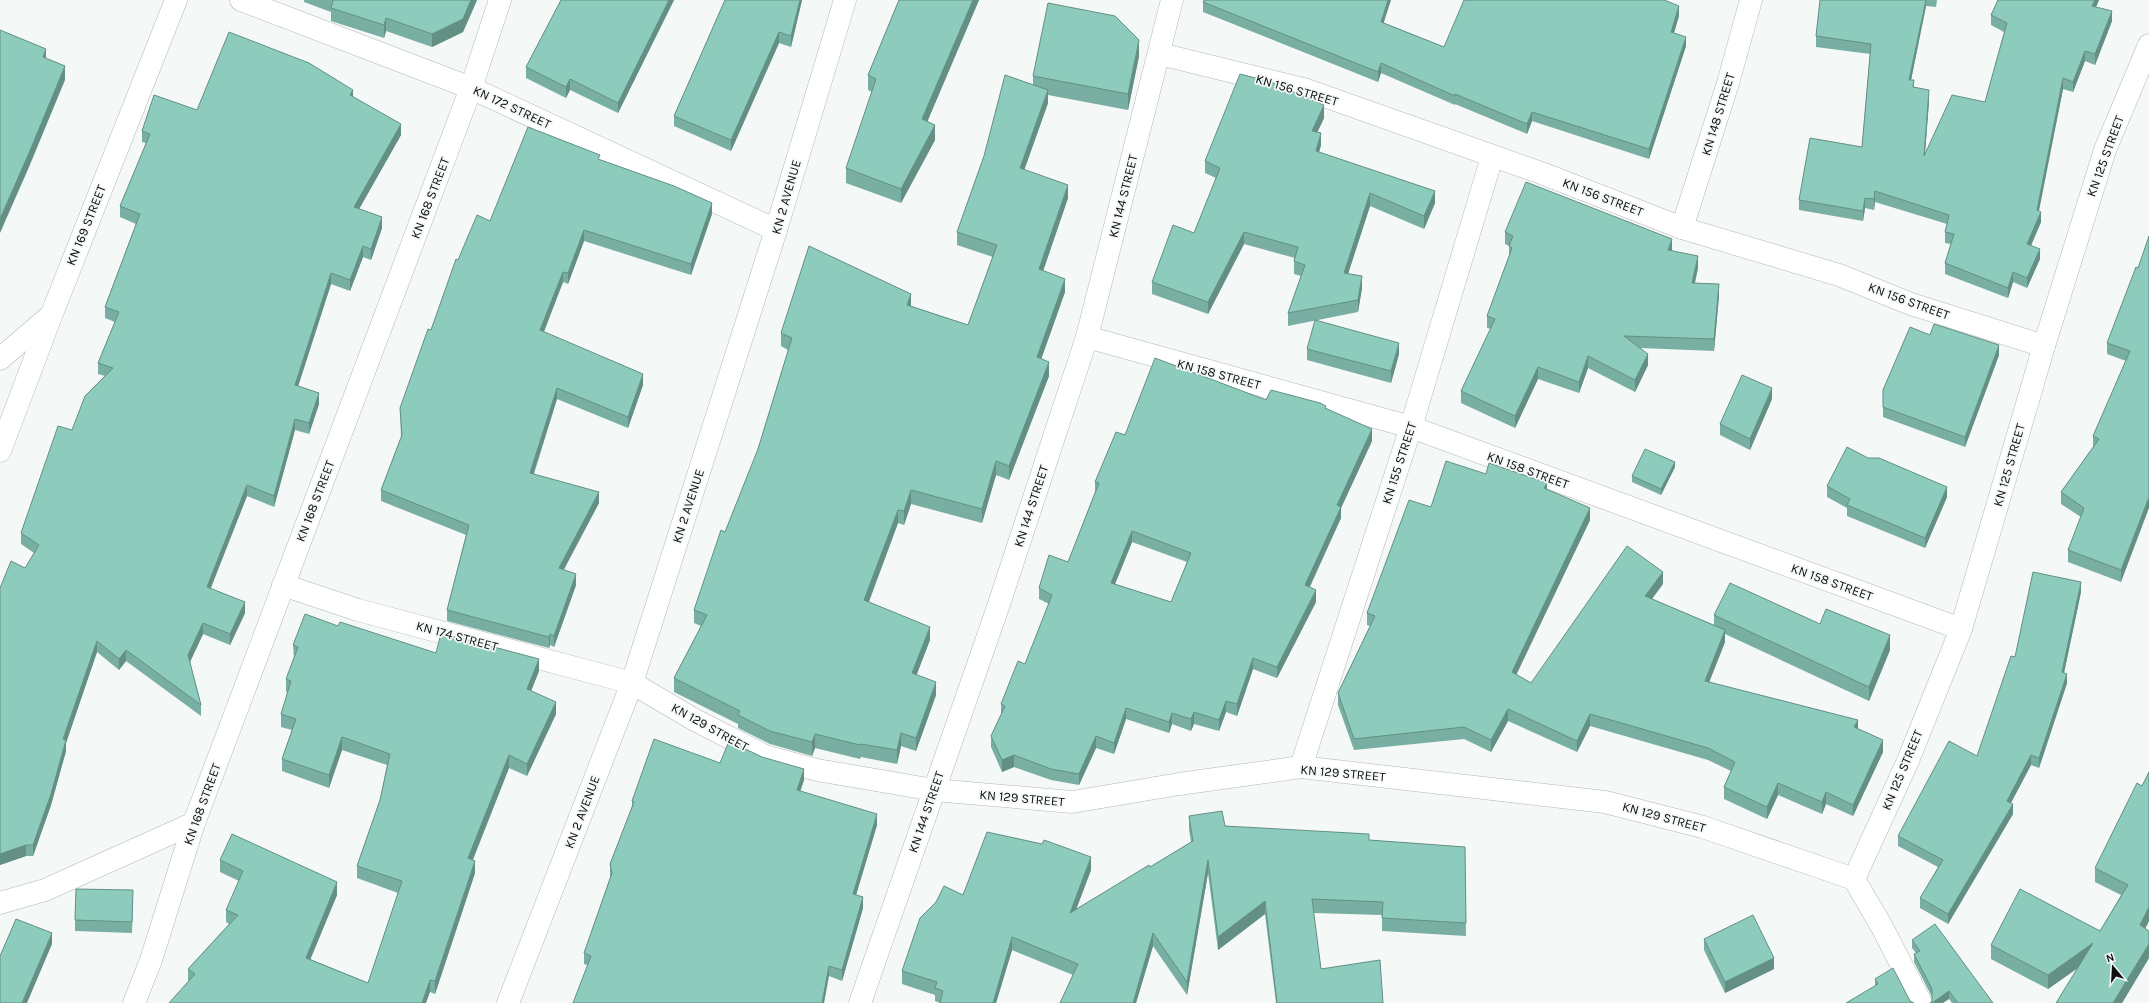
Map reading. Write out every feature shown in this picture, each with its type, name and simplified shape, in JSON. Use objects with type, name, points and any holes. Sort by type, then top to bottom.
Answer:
[{"type":"street","name":"KN 169 STREET","points":[[0,451],[51,316],[176,0]]},
{"type":"street","name":"KN 172 STREET","points":[[242,0],[471,88],[776,230]]},
{"type":"street","name":"KN 168 STREET","points":[[134,1003],[151,960],[194,823],[471,88],[500,0]]},
{"type":"street","name":"KN 2 AVENUE","points":[[508,1003],[632,683],[776,230],[845,0]]},
{"type":"street","name":"KN 144 STREET","points":[[860,1003],[997,610],[1087,337],[1160,54],[1172,0]]},
{"type":"street","name":"KN 148 STREET","points":[[1682,228],[1728,83],[1747,1]]},
{"type":"street","name":"KN 125 STREET","points":[[1854,879],[1906,763],[1961,629],[2044,346],[2105,150],[2149,45]]},
{"type":"street","name":"KN 156 STREET","points":[[1160,54],[1307,90],[1682,228],[1839,275],[1911,304],[2044,346]]},
{"type":"street","name":"KN 155 STREET","points":[[1301,767],[1411,427],[1492,157]]},
{"type":"street","points":[[0,359],[51,316]]},
{"type":"street","name":"KN 158 STREET","points":[[1087,337],[1411,427],[1961,629]]},
{"type":"street","name":"KN 174 STREET","points":[[283,585],[358,610],[632,683]]},
{"type":"street","name":"KN 129 STREET","points":[[632,683],[695,720],[765,756],[817,770],[934,790],[1072,802],[1179,784],[1301,767],[1605,802],[1703,827],[1854,879]]},
{"type":"street","points":[[0,903],[46,890],[194,823]]},
{"type":"street","points":[[1854,879],[1882,927],[1921,1003]]},
{"type":"building","points":[[333,0],[471,0],[463,19],[432,34],[386,18],[384,25],[331,8]]},
{"type":"building","points":[[561,0],[669,0],[618,103],[570,79],[566,87],[526,67]]},
{"type":"building","points":[[725,0],[800,0],[791,36],[779,32],[731,140],[674,116]]},
{"type":"building","points":[[899,0],[973,0],[922,119],[935,125],[901,189],[846,168],[876,79],[868,75]]},
{"type":"building","points":[[1204,0],[1388,0],[1381,22],[1444,47],[1464,0],[1664,0],[1679,6],[1671,32],[1686,37],[1649,149],[1532,112],[1527,124],[1455,94],[1455,96],[1381,63],[1378,72],[1203,2]]},
{"type":"building","points":[[1820,0],[1926,0],[1909,80],[1914,80],[1913,87],[1929,90],[1924,156],[1952,95],[1985,102],[2007,23],[1991,15],[1998,0],[2095,0],[2092,6],[2112,11],[2095,54],[2085,51],[2073,82],[2063,78],[2037,210],[2041,212],[2027,244],[2040,249],[2027,278],[2013,272],[2008,288],[1945,263],[1954,234],[1945,232],[1949,215],[1875,191],[1874,199],[1865,198],[1863,211],[1799,200],[1810,138],[1862,147],[1871,44],[1816,36]]},
{"type":"building","points":[[1048,3],[1115,16],[1139,40],[1128,94],[1033,76]]},
{"type":"building","points":[[0,30],[46,49],[43,57],[65,66],[0,219]]},
{"type":"building","points":[[229,32],[309,63],[353,90],[350,95],[401,124],[354,207],[382,217],[371,249],[363,246],[350,280],[331,273],[295,385],[319,393],[309,423],[295,419],[274,496],[247,485],[207,587],[245,602],[230,634],[203,623],[188,655],[201,705],[126,650],[119,659],[97,641],[63,739],[66,740],[51,794],[33,845],[26,845],[0,854],[0,588],[11,561],[25,568],[39,545],[21,533],[58,426],[72,430],[85,396],[113,368],[98,363],[119,312],[105,307],[140,214],[120,206],[150,134],[142,131],[154,95],[197,110]]},
{"type":"building","points":[[1240,74],[1271,82],[1324,105],[1312,131],[1321,133],[1316,151],[1435,191],[1424,216],[1370,193],[1344,273],[1362,276],[1358,300],[1288,313],[1305,265],[1294,261],[1298,247],[1244,232],[1208,302],[1152,282],[1173,225],[1194,233],[1220,168],[1205,161]]},
{"type":"building","points":[[1005,75],[1048,90],[1020,168],[1068,185],[1039,269],[1065,279],[1037,357],[1049,362],[1009,466],[996,461],[982,509],[911,490],[904,511],[898,510],[864,600],[930,627],[912,673],[936,682],[916,738],[901,733],[897,750],[860,745],[815,734],[812,742],[770,731],[738,715],[740,711],[674,678],[707,615],[694,610],[721,530],[725,532],[758,449],[792,338],[781,333],[809,246],[911,294],[907,305],[968,325],[997,245],[957,232],[984,156]]},
{"type":"building","points":[[528,127],[600,155],[598,159],[674,186],[712,203],[691,264],[584,230],[568,273],[563,272],[540,330],[643,374],[628,417],[557,388],[530,473],[599,492],[559,568],[576,574],[554,636],[550,634],[549,637],[447,610],[469,525],[381,490],[402,435],[400,408],[428,329],[431,330],[456,259],[458,260],[477,215],[490,221]]},
{"type":"building","points":[[1526,182],[1672,239],[1668,250],[1698,256],[1692,283],[1719,284],[1714,339],[1624,336],[1648,354],[1635,380],[1588,356],[1579,382],[1538,367],[1515,416],[1461,391],[1495,319],[1487,316],[1512,248],[1509,246],[1513,236],[1505,232]]},
{"type":"building","points":[[2149,236],[2149,497],[2121,570],[2068,550],[2084,508],[2061,492],[2099,439],[2093,436],[2130,351],[2107,343],[2136,267],[2138,268]]},
{"type":"building","points":[[1315,320],[1399,343],[1391,371],[1307,349]]},
{"type":"building","points":[[1934,324],[1999,345],[1965,437],[1883,407],[1883,390],[1910,327],[1930,335]]},
{"type":"building","points":[[1155,358],[1266,400],[1271,390],[1320,403],[1326,406],[1325,408],[1372,429],[1337,505],[1341,507],[1305,585],[1316,590],[1277,667],[1253,658],[1237,704],[1226,701],[1219,720],[1194,712],[1191,719],[1172,713],[1169,722],[1126,708],[1114,743],[1096,736],[1079,774],[1051,769],[1014,755],[1002,760],[991,736],[1005,706],[1001,704],[1018,661],[1025,664],[1052,595],[1039,588],[1049,555],[1068,562],[1099,483],[1095,482],[1116,432],[1125,435]],"holes":[[[1132,531],[1191,553],[1171,602],[1111,583]]]},
{"type":"building","points":[[1742,375],[1772,388],[1750,439],[1720,424]]},
{"type":"building","points":[[1847,447],[1868,458],[1879,458],[1947,487],[1925,538],[1847,505],[1850,499],[1827,486]]},
{"type":"building","points":[[1645,449],[1675,462],[1661,489],[1632,476]]},
{"type":"building","points":[[1446,461],[1486,474],[1489,463],[1547,483],[1544,488],[1590,508],[1512,672],[1531,683],[1627,546],[1663,572],[1645,596],[1725,630],[1705,681],[1858,720],[1854,727],[1883,740],[1853,805],[1826,792],[1822,802],[1778,783],[1767,807],[1724,787],[1735,762],[1708,748],[1590,714],[1577,741],[1508,709],[1491,740],[1464,727],[1354,739],[1338,693],[1375,616],[1367,613],[1409,500],[1431,507]]},
{"type":"building","points":[[2033,572],[2081,582],[2062,672],[2067,674],[2039,758],[2031,755],[2007,801],[2013,804],[1948,914],[1920,898],[1943,860],[1898,836],[1949,741],[1977,756],[2011,656],[2015,657]]},
{"type":"building","points":[[1730,583],[1820,624],[1826,609],[1890,635],[1869,687],[1714,615]]},
{"type":"building","points":[[305,614],[338,626],[340,622],[436,653],[441,633],[539,659],[527,689],[556,702],[527,764],[509,755],[468,858],[475,861],[435,981],[430,980],[422,1003],[169,1003],[195,974],[188,969],[238,915],[226,910],[243,871],[220,860],[232,834],[337,882],[306,958],[368,983],[402,881],[357,866],[380,800],[390,754],[342,737],[329,775],[282,759],[296,719],[281,714],[291,681],[286,679],[298,647],[293,645]]},
{"type":"building","points":[[654,739],[720,763],[729,741],[762,757],[804,769],[797,790],[877,814],[853,894],[863,897],[842,970],[829,966],[822,1003],[573,1003],[591,956],[584,953],[612,873],[610,864],[634,802],[632,801]]},
{"type":"building","points":[[2149,772],[2149,907],[2140,925],[2149,931],[2149,944],[2113,1003],[2056,1003],[2093,943],[2048,975],[1991,945],[2020,889],[2100,931],[2128,885],[2095,868],[2137,783],[2142,786]]},
{"type":"building","points":[[1222,811],[1225,826],[1369,834],[1369,840],[1465,847],[1466,923],[1382,918],[1383,902],[1312,899],[1321,969],[1380,960],[1383,1003],[1277,1003],[1265,901],[1218,937],[1208,860],[1187,982],[1153,933],[1133,1003],[1060,1003],[1078,964],[1012,937],[993,1003],[940,1003],[943,991],[935,988],[937,982],[902,971],[920,918],[936,902],[944,886],[963,895],[987,832],[1042,844],[1044,840],[1091,857],[1070,913],[1149,865],[1150,867],[1193,841],[1189,816]]},
{"type":"building","points":[[76,889],[133,890],[132,922],[75,920]]},
{"type":"building","points":[[1753,915],[1774,958],[1725,982],[1704,939]]},
{"type":"building","points":[[16,919],[52,933],[22,1003],[0,1003],[0,956]]},
{"type":"building","points":[[1935,924],[1993,1003],[1958,1003],[1949,991],[1930,1003],[1932,1001],[1932,989],[1914,954],[1920,951],[1912,940]]},
{"type":"building","points":[[1893,968],[1910,1001],[1914,1003],[1846,1003],[1878,984],[1875,979]]}]
